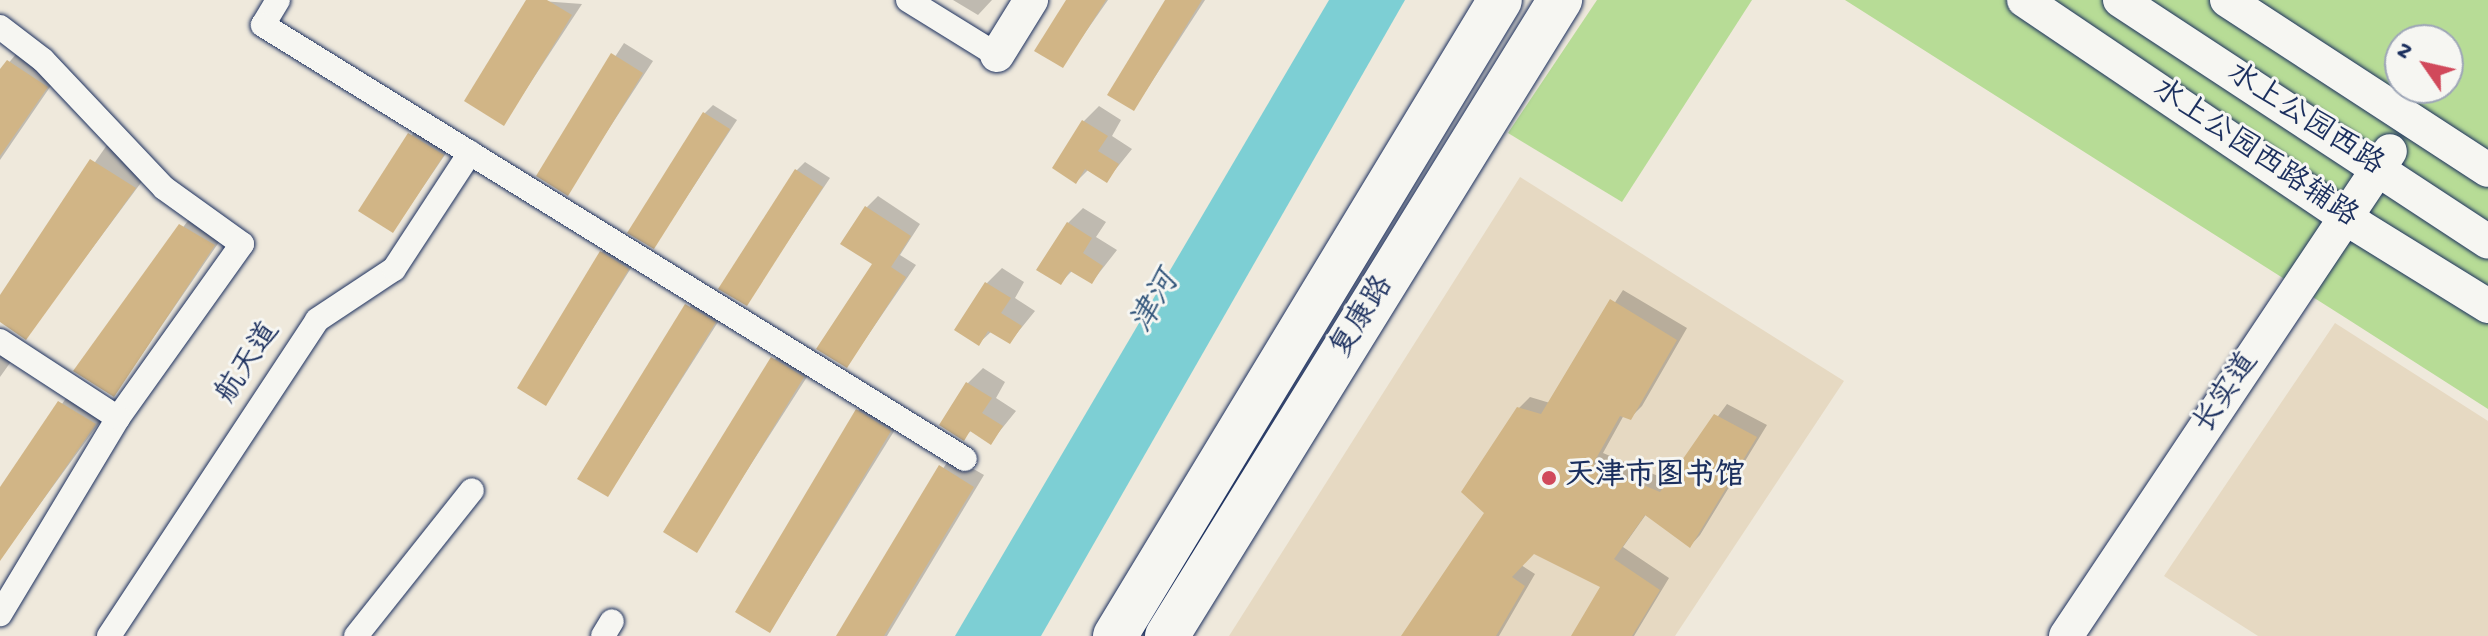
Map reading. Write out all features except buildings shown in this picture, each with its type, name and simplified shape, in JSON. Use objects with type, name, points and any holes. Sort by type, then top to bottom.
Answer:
[{"type":"highway","name":"复康路","points":[[1115,636],[1500,0]]},
{"type":"highway","name":"复康路","points":[[1167,636],[1560,0]]},
{"type":"street","points":[[278,0],[263,25],[965,459]]},
{"type":"street","points":[[908,0],[997,55],[1031,0]]},
{"type":"street","name":"水上公园西路辅路","points":[[2024,0],[2351,221],[2488,306]]},
{"type":"street","name":"水上公园西路","points":[[2120,0],[2389,164],[2488,216]]},
{"type":"street","name":"水上公园西路","points":[[2160,0],[2389,164],[2488,242]]},
{"type":"street","points":[[2227,0],[2488,170]]},
{"type":"street","points":[[0,27],[43,60],[164,188],[242,244],[118,418],[0,614]]},
{"type":"street","name":"航天道","points":[[109,636],[317,320],[394,269],[470,153]]},
{"type":"street","name":"长实道","points":[[2066,636],[2389,164]]},
{"type":"street","name":"长实道","points":[[2085,636],[2351,221]]},
{"type":"street","points":[[0,341],[118,418]]},
{"type":"street","points":[[356,636],[472,490]]},
{"type":"shaded area","points":[[1520,177],[1844,381],[1675,636],[1229,636]]},
{"type":"shaded area","points":[[2335,323],[2488,421],[2488,636],[2258,636],[2164,576]]},
{"type":"green space","points":[[1597,0],[1752,0],[1622,202],[1508,133]]},
{"type":"green space","points":[[1845,0],[2488,0],[2488,409]]},
{"type":"water","name":"津河","points":[[1329,0],[1405,0],[1041,636],[955,636]]},
{"type":"place","name":"天津市图书馆","points":[[1549,478]]}]
